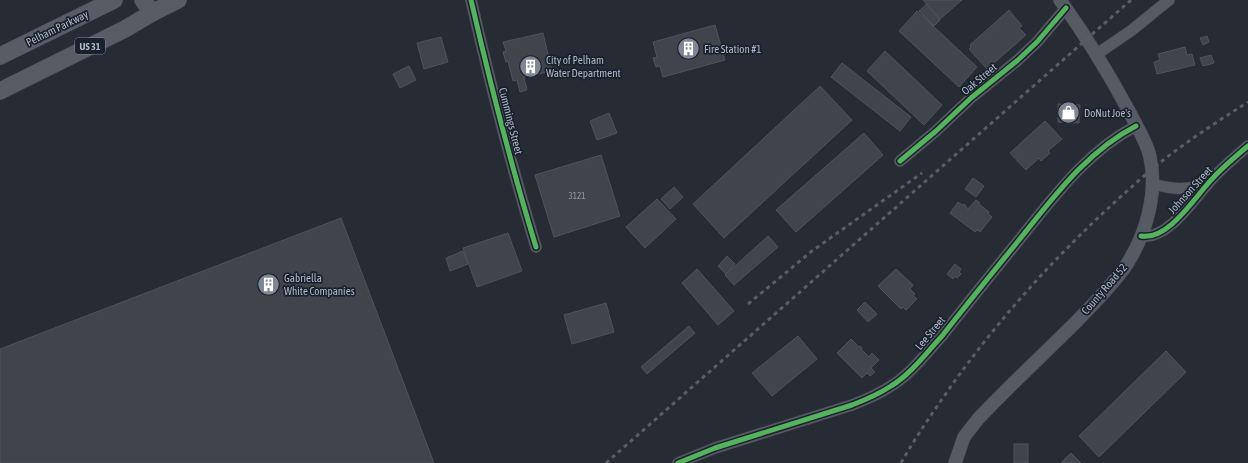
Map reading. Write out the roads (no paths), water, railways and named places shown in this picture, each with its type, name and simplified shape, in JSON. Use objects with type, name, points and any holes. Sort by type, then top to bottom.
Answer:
[{"type":"main road","name":"Pelham Parkway","points":[[0,56],[114,0]]},
{"type":"main road","name":"US 31","points":[[0,91],[125,29],[148,6],[178,0]]},
{"type":"street","name":"Cummings Street","points":[[471,0],[503,132],[536,247]]},
{"type":"street","points":[[1097,54],[1132,30],[1169,0]]},
{"type":"street","name":"County Road 52","points":[[955,463],[964,437],[970,428],[1002,394],[1102,295],[1124,268],[1141,236],[1151,199],[1153,184],[1150,155],[1097,54],[1063,4]]},
{"type":"street","name":"Oak Street","points":[[900,161],[1037,42],[1063,4]]},
{"type":"street","name":"Lee Street","points":[[678,463],[716,448],[868,399],[901,379],[922,359],[942,336],[1065,185],[1104,146],[1136,126]]},
{"type":"street","name":"Johnson Street","points":[[1141,236],[1152,236],[1166,229],[1179,218],[1212,178],[1248,146]]},
{"type":"street","points":[[1153,184],[1182,189],[1195,187],[1212,178]]},
{"type":"railway","points":[[606,463],[1131,0]]},
{"type":"railway","points":[[901,463],[929,418],[969,361],[1042,274],[1095,220],[1151,170],[1198,134],[1248,102]]},
{"type":"railway","points":[[748,304],[812,251],[922,173]]},
{"type":"place","name":"Fire Station #1","points":[[688,49]]},
{"type":"place","name":"City of Pelham Water Department","points":[[530,66]]},
{"type":"place","name":"DoNut Joe's","points":[[1068,113]]},
{"type":"place","name":"Gabriella White Companies","points":[[268,284]]}]
